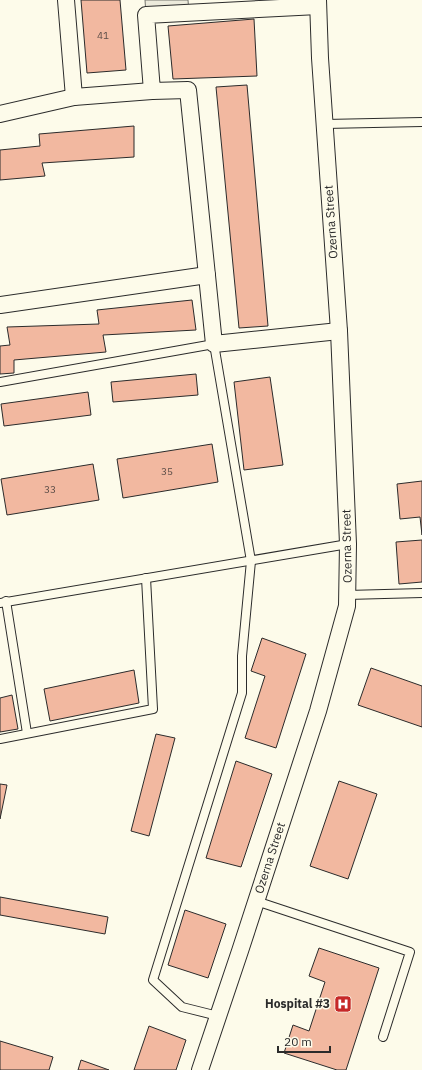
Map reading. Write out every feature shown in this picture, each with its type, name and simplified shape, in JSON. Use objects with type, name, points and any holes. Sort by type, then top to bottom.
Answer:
[{"type":"street","points":[[66,0],[74,97]]},
{"type":"street","points":[[152,92],[146,16],[189,6],[318,3]]},
{"type":"street","name":"Ozerna Street","points":[[200,1070],[318,710],[347,606],[348,544],[339,331],[318,3]]},
{"type":"street","points":[[0,114],[74,97],[188,90],[214,344],[339,331]]},
{"type":"street","points":[[0,305],[207,275]]},
{"type":"lane","points":[[325,124],[422,122]]},
{"type":"lane","points":[[0,382],[214,344],[251,561],[242,656],[242,693],[153,980],[182,1007],[218,1016]]},
{"type":"lane","points":[[27,734],[3,602],[348,544]]},
{"type":"lane","points":[[0,739],[153,709],[146,578]]},
{"type":"lane","points":[[347,595],[422,593]]},
{"type":"lane","points":[[256,901],[410,952],[383,1037]]},
{"type":"shaded area","points":[[145,0],[188,0],[189,13],[146,15]]},
{"type":"building","points":[[81,0],[120,0],[126,70],[87,73]]},
{"type":"building","points":[[254,19],[257,76],[173,79],[168,26]]},
{"type":"building","points":[[247,85],[268,326],[239,328],[216,87]]},
{"type":"building","points":[[134,126],[134,157],[42,163],[45,176],[0,180],[0,150],[40,146],[39,134]]},
{"type":"building","points":[[192,300],[196,330],[103,335],[106,352],[14,360],[14,373],[0,374],[0,346],[10,345],[7,327],[99,324],[97,310]]},
{"type":"building","points":[[196,374],[198,395],[113,402],[111,382]]},
{"type":"building","points":[[270,377],[283,465],[244,470],[234,382]]},
{"type":"building","points":[[88,392],[91,415],[4,426],[1,404]]},
{"type":"building","points":[[212,444],[218,482],[123,498],[117,459]]},
{"type":"building","points":[[93,464],[99,500],[7,515],[1,479]]},
{"type":"building","points":[[422,481],[422,535],[420,517],[400,519],[397,484]]},
{"type":"building","points":[[422,540],[422,582],[399,584],[396,542]]},
{"type":"building","points":[[262,638],[306,654],[276,748],[245,738],[265,676],[251,671]]},
{"type":"building","points":[[371,668],[422,686],[422,727],[358,705]]},
{"type":"building","points":[[134,670],[139,703],[50,721],[44,689]]},
{"type":"building","points":[[12,695],[18,729],[0,732],[0,698]]},
{"type":"building","points":[[156,734],[175,738],[149,836],[131,831]]},
{"type":"building","points":[[236,761],[272,774],[241,867],[206,858]]},
{"type":"building","points":[[339,781],[377,794],[348,879],[310,866]]},
{"type":"building","points":[[0,784],[7,785],[0,819]]},
{"type":"building","points":[[0,897],[108,917],[105,934],[0,915]]},
{"type":"building","points":[[185,910],[226,924],[208,978],[168,965]]},
{"type":"building","name":"Hospital #3","points":[[319,948],[379,968],[346,1070],[337,1070],[284,1053],[293,1025],[309,1031],[325,982],[309,976]]},
{"type":"building","points":[[149,1026],[186,1040],[176,1070],[134,1070]]},
{"type":"building","points":[[0,1041],[53,1057],[49,1070],[0,1070]]},
{"type":"building","points":[[81,1060],[109,1070],[78,1070]]},
{"type":"place","name":"Hospital #3","points":[[343,1004]]}]
